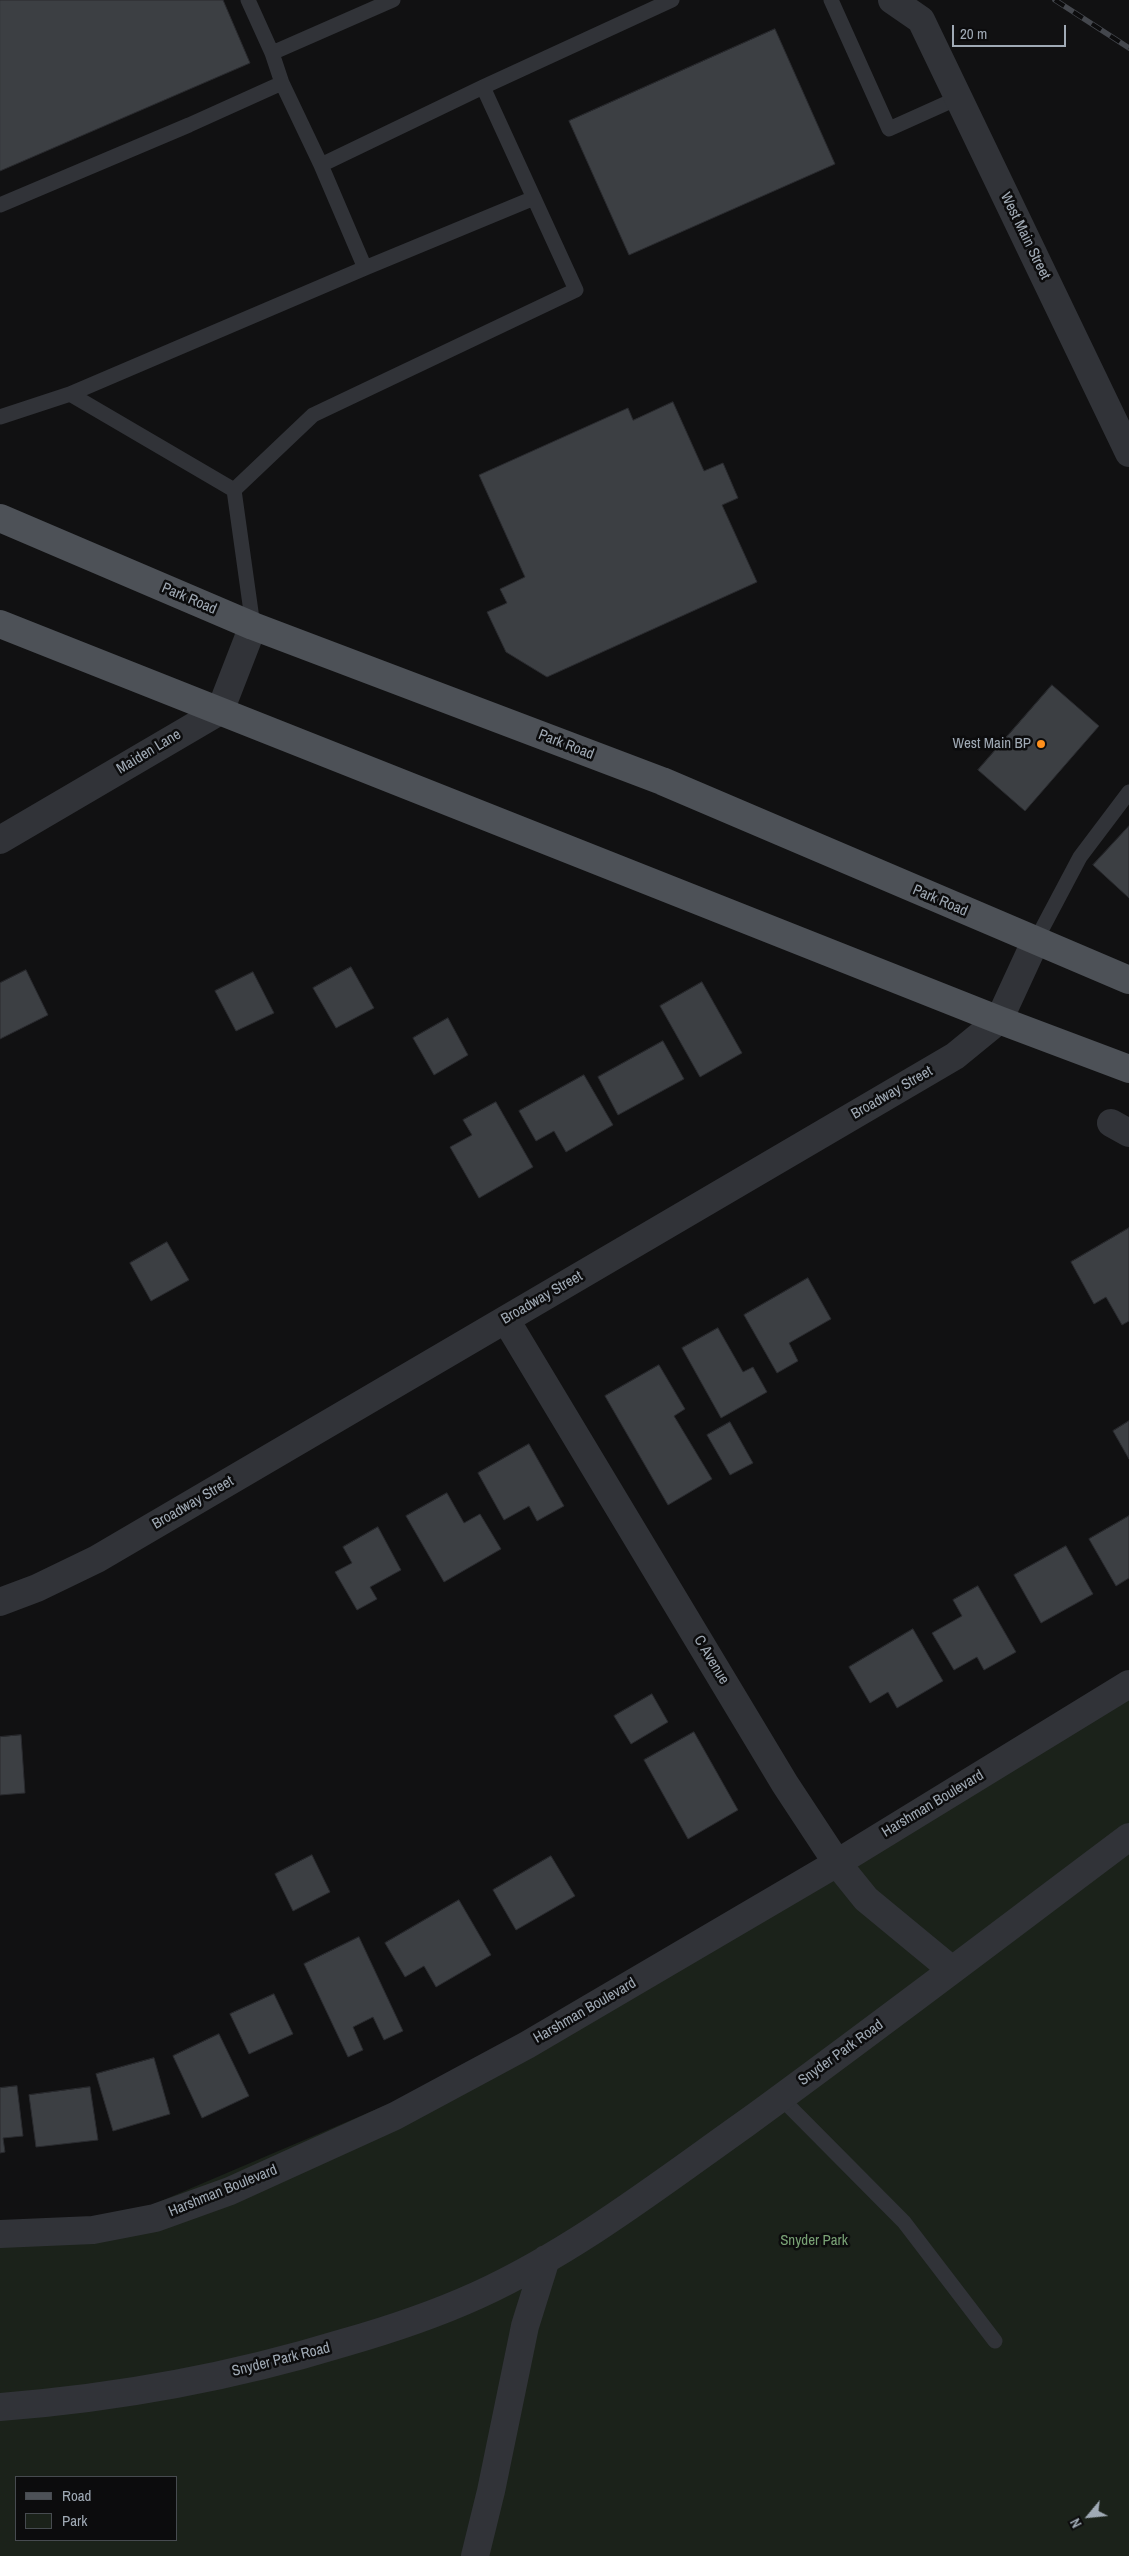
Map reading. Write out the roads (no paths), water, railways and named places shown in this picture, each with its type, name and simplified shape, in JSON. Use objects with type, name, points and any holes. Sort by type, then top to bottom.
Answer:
[{"type":"main road","name":"Park Road","points":[[0,518],[253,626],[662,781],[1035,942],[1129,980]]},
{"type":"main road","points":[[0,624],[999,1020],[1129,1069]]},
{"type":"street","name":"West Main Street","points":[[892,0],[923,10],[958,98],[1129,453]]},
{"type":"street","points":[[220,710],[253,626]]},
{"type":"street","name":"Maiden Lane","points":[[0,840],[220,710]]},
{"type":"street","name":"Broadway Street","points":[[0,1602],[37,1588],[97,1559],[955,1056],[999,1020],[1035,942]]},
{"type":"street","name":"C Avenue","points":[[506,1320],[785,1784],[837,1863],[866,1899],[952,1970]]},
{"type":"street","name":"Harshman Boulevard","points":[[0,2234],[93,2230],[155,2218],[230,2192],[395,2116],[527,2046],[837,1863],[1129,1684]]},
{"type":"street","name":"Snyder Park Road","points":[[0,2407],[170,2386],[290,2360],[402,2326],[478,2295],[546,2259],[645,2196],[781,2098],[1129,1837]]},
{"type":"street","points":[[475,2556],[491,2491],[525,2326],[546,2259]]},
{"type":"lane","points":[[248,0],[272,53],[282,83],[321,166],[365,268]]},
{"type":"lane","points":[[272,53],[393,0]]},
{"type":"lane","points":[[321,166],[483,87],[672,0]]},
{"type":"lane","points":[[831,0],[889,129],[958,98]]},
{"type":"lane","points":[[0,204],[189,125],[282,83]]},
{"type":"lane","points":[[234,490],[313,414],[576,290],[483,87]]},
{"type":"lane","points":[[0,417],[70,394],[534,198]]},
{"type":"lane","points":[[70,394],[234,490]]},
{"type":"lane","points":[[234,490],[253,626]]},
{"type":"lane","points":[[1035,942],[1080,857],[1129,792]]},
{"type":"lane","points":[[781,2098],[904,2222],[995,2341]]},
{"type":"railway","points":[[1055,0],[1129,48]]},
{"type":"place","name":"West Main BP","points":[[1041,744]]},
{"type":"park label","name":"Snyder Park","points":[[814,2241]]}]
